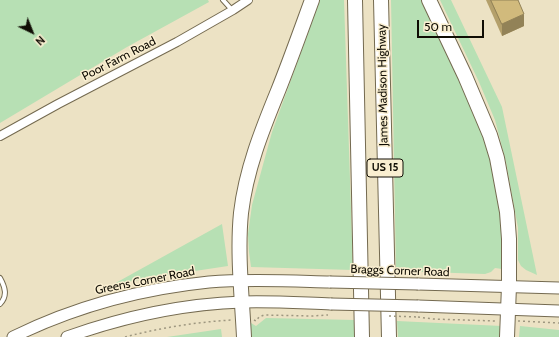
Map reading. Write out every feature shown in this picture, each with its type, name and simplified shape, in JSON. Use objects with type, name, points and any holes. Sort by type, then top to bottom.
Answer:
[{"type":"highway","points":[[244,337],[240,245],[241,213],[246,181],[258,142],[312,0]]},
{"type":"highway","name":"US 15","points":[[355,0],[362,337]]},
{"type":"highway","name":"James Madison Highway","points":[[382,0],[388,337]]},
{"type":"highway","points":[[429,0],[490,135],[497,158],[509,239],[507,337]]},
{"type":"main road","name":"Braggs Corner Road","points":[[241,281],[272,280],[559,288]]},
{"type":"main road","name":"Greens Corner Road","points":[[13,337],[60,316],[94,304],[128,295],[185,285],[210,282],[241,281]]},
{"type":"main road","points":[[67,337],[112,322],[143,315],[190,307],[242,302],[331,309],[418,311],[508,309],[559,311]]},
{"type":"main road","points":[[537,310],[559,305]]},
{"type":"street","name":"Poor Farm Road","points":[[0,136],[177,42],[248,0]]},
{"type":"lane","points":[[223,0],[233,10]]},
{"type":"lane","points":[[0,278],[6,293],[2,303],[0,304]]},
{"type":"path","points":[[251,319],[256,321],[264,315],[312,316],[331,309]]},
{"type":"path","points":[[418,311],[433,319],[500,321]]},
{"type":"path","points":[[125,337],[168,328],[228,320]]},
{"type":"path","points":[[521,321],[559,323]]},
{"type":"green space","points":[[0,0],[208,0],[209,2],[127,47],[0,123]]},
{"type":"green space","points":[[320,0],[344,0],[353,270],[251,267],[248,234],[252,205],[272,132]]},
{"type":"green space","points":[[391,0],[425,0],[487,145],[493,166],[500,209],[504,243],[502,269],[495,268],[491,272],[485,274],[396,271]]},
{"type":"green space","points":[[440,0],[451,0],[502,107],[537,275],[526,270],[521,266],[518,260],[518,228],[506,162],[495,120],[479,82]]},
{"type":"green space","points":[[222,224],[228,266],[112,285]]},
{"type":"green space","points":[[266,318],[355,320],[355,337],[251,337],[251,323],[256,326]]},
{"type":"green space","points":[[397,321],[502,326],[501,337],[398,337]]},
{"type":"green space","points":[[520,326],[559,330],[559,337],[519,337]]},
{"type":"green space","points":[[221,329],[222,337],[167,337]]},
{"type":"building","points":[[491,0],[518,0],[524,14],[502,24]]}]
